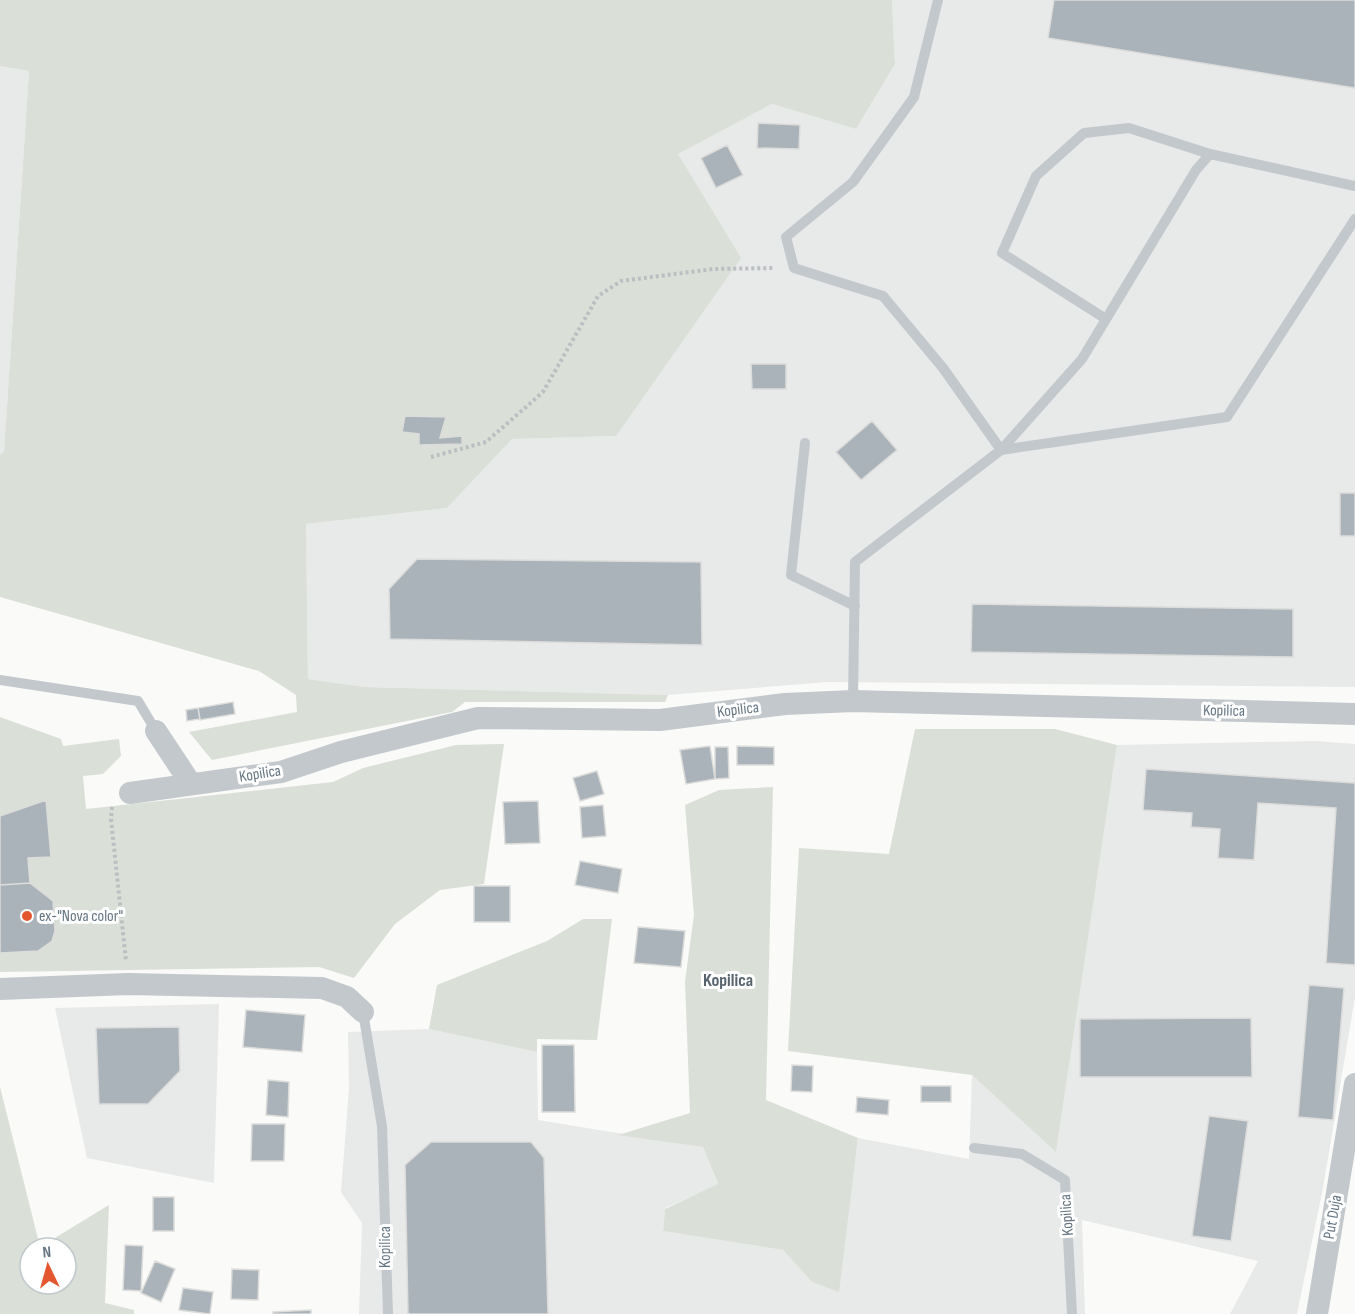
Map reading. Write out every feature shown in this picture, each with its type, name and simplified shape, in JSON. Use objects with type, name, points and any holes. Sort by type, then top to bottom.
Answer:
[{"type":"street","name":"Kopilica","points":[[130,793],[281,772],[341,752],[478,718],[660,720],[785,704],[853,701],[1355,714]]},
{"type":"street","points":[[156,731],[191,784]]},
{"type":"street","name":"Kopilica","points":[[0,989],[128,984],[322,988],[347,997],[363,1012]]},
{"type":"street","name":"Put Duja","points":[[1317,1314],[1355,1084]]},
{"type":"lane","points":[[938,0],[914,97],[852,182],[786,237],[794,268],[884,296],[943,368],[1001,450]]},
{"type":"lane","points":[[1106,319],[1002,253],[1036,176],[1084,133],[1129,128],[1210,154],[1355,186]]},
{"type":"lane","points":[[853,701],[855,562],[1001,450],[1082,359],[1196,170],[1210,154]]},
{"type":"lane","points":[[1001,450],[1227,417],[1355,219]]},
{"type":"lane","points":[[805,443],[791,575],[855,606]]},
{"type":"lane","points":[[0,680],[138,701],[156,731]]},
{"type":"lane","name":"Kopilica","points":[[363,1012],[382,1126],[388,1314]]},
{"type":"lane","name":"Kopilica","points":[[974,1148],[1022,1154],[1065,1180],[1072,1314]]},
{"type":"path","points":[[431,457],[486,442],[543,392],[598,296],[621,281],[713,269],[794,268]]},
{"type":"path","points":[[128,984],[111,819],[113,798],[130,793]]},
{"type":"shaded area","points":[[0,0],[892,0],[895,64],[856,129],[772,104],[678,154],[741,258],[616,436],[512,439],[447,508],[306,524],[308,679],[365,687],[668,695],[665,702],[465,702],[452,712],[212,760],[189,732],[297,712],[296,695],[259,671],[0,597],[0,455],[4,452],[29,71],[0,66]]},
{"type":"shaded area","points":[[892,0],[1355,0],[1355,687],[828,682],[668,695],[365,687],[308,679],[306,524],[447,508],[511,439],[616,436],[677,154],[772,104],[856,129],[895,64]]},
{"type":"shaded area","points":[[0,66],[29,71],[4,453],[0,455]]},
{"type":"shaded area","points":[[0,717],[61,739],[63,746],[119,739],[121,756],[103,774],[83,776],[86,809],[333,782],[363,768],[456,745],[504,744],[484,884],[440,890],[395,924],[354,978],[319,967],[0,972]]},
{"type":"shaded area","points":[[915,729],[1055,729],[1117,745],[1056,1152],[972,1075],[788,1051],[799,848],[889,854]]},
{"type":"shaded area","points":[[1315,741],[1355,744],[1355,997],[1323,1188],[1297,1314],[1230,1314],[1258,1261],[1082,1220],[1085,1314],[359,1314],[362,1223],[341,1192],[349,1088],[348,1032],[429,1029],[537,1052],[538,1120],[703,1147],[718,1185],[665,1208],[663,1231],[783,1250],[812,1282],[838,1291],[858,1138],[969,1159],[972,1075],[1056,1151],[1117,745]]},
{"type":"shaded area","points":[[773,787],[766,1100],[858,1138],[839,1292],[812,1282],[783,1250],[663,1231],[665,1209],[718,1184],[703,1147],[618,1135],[690,1113],[685,981],[694,915],[685,805],[719,790]]},
{"type":"shaded area","points":[[583,919],[612,919],[597,1040],[537,1039],[537,1052],[429,1029],[437,985],[547,941]]},
{"type":"shaded area","points":[[219,1004],[214,1183],[87,1158],[55,1008]]},
{"type":"shaded area","points":[[0,1087],[37,1236],[18,1236],[18,1296],[78,1296],[78,1236],[58,1236],[109,1205],[105,1303],[134,1310],[134,1314],[0,1314]]},
{"type":"building","points":[[1054,0],[1355,0],[1355,88],[1048,38]]},
{"type":"building","points":[[758,123],[800,125],[799,149],[757,148]]},
{"type":"building","points":[[727,145],[743,175],[716,188],[701,158]]},
{"type":"building","points":[[751,364],[786,364],[786,389],[752,389]]},
{"type":"building","points":[[405,416],[446,417],[440,438],[462,436],[462,444],[419,445],[419,434],[402,432]]},
{"type":"building","points":[[872,421],[897,450],[861,480],[836,452]]},
{"type":"building","points":[[1340,493],[1355,493],[1355,536],[1340,536]]},
{"type":"building","points":[[417,559],[701,562],[702,645],[390,639],[389,589]]},
{"type":"building","points":[[972,604],[1293,609],[1293,657],[971,652]]},
{"type":"building","points":[[233,702],[235,714],[200,720],[198,708]]},
{"type":"building","points":[[198,708],[200,719],[187,721],[186,710]]},
{"type":"building","points":[[710,746],[715,779],[686,784],[680,750]]},
{"type":"building","points":[[737,746],[774,747],[774,765],[737,765]]},
{"type":"building","points":[[715,747],[728,747],[729,778],[715,779]]},
{"type":"building","points":[[1146,769],[1355,783],[1355,965],[1326,963],[1336,808],[1258,803],[1254,860],[1218,858],[1220,829],[1191,827],[1192,813],[1143,810]]},
{"type":"building","points":[[597,771],[604,794],[580,801],[573,778]]},
{"type":"building","points":[[46,800],[51,857],[28,858],[30,883],[0,885],[0,816]]},
{"type":"building","points":[[538,801],[540,843],[505,844],[503,802]]},
{"type":"building","points":[[603,805],[606,836],[582,838],[580,807]]},
{"type":"building","points":[[580,861],[622,869],[618,893],[575,885]]},
{"type":"building","name":"ex-\"Nova color\"","points":[[30,883],[53,901],[55,931],[52,941],[38,951],[0,953],[0,885]]},
{"type":"building","points":[[474,886],[510,886],[510,922],[474,922]]},
{"type":"building","points":[[638,927],[685,931],[681,967],[634,963]]},
{"type":"building","points":[[1309,985],[1344,988],[1333,1120],[1298,1117]]},
{"type":"building","points":[[246,1010],[305,1015],[302,1052],[243,1047]]},
{"type":"building","points":[[1251,1018],[1252,1077],[1080,1077],[1080,1019]]},
{"type":"building","points":[[179,1027],[180,1071],[148,1104],[99,1104],[96,1028]]},
{"type":"building","points":[[542,1045],[574,1045],[575,1112],[542,1112]]},
{"type":"building","points":[[792,1065],[813,1066],[812,1092],[791,1091]]},
{"type":"building","points":[[268,1080],[289,1082],[288,1117],[266,1115]]},
{"type":"building","points":[[921,1086],[951,1086],[951,1102],[921,1102]]},
{"type":"building","points":[[857,1097],[889,1100],[888,1115],[856,1112]]},
{"type":"building","points":[[1209,1116],[1248,1121],[1231,1241],[1192,1236]]},
{"type":"building","points":[[252,1124],[285,1124],[284,1161],[251,1161]]},
{"type":"building","points":[[431,1142],[531,1142],[544,1158],[548,1314],[408,1314],[405,1165]]},
{"type":"building","points":[[153,1197],[174,1197],[174,1231],[153,1231]]},
{"type":"building","points":[[125,1245],[143,1246],[141,1291],[123,1290]]},
{"type":"building","points":[[155,1261],[175,1269],[161,1302],[141,1293]]},
{"type":"building","points":[[232,1269],[259,1270],[258,1300],[231,1299]]},
{"type":"building","points":[[183,1288],[213,1292],[210,1314],[179,1310]]},
{"type":"building","points":[[311,1310],[311,1314],[273,1314],[273,1312]]},
{"type":"place","name":"ex-\"Nova color\"","points":[[27,916]]},
{"type":"district","name":"Kopilica","points":[[728,980]]}]
